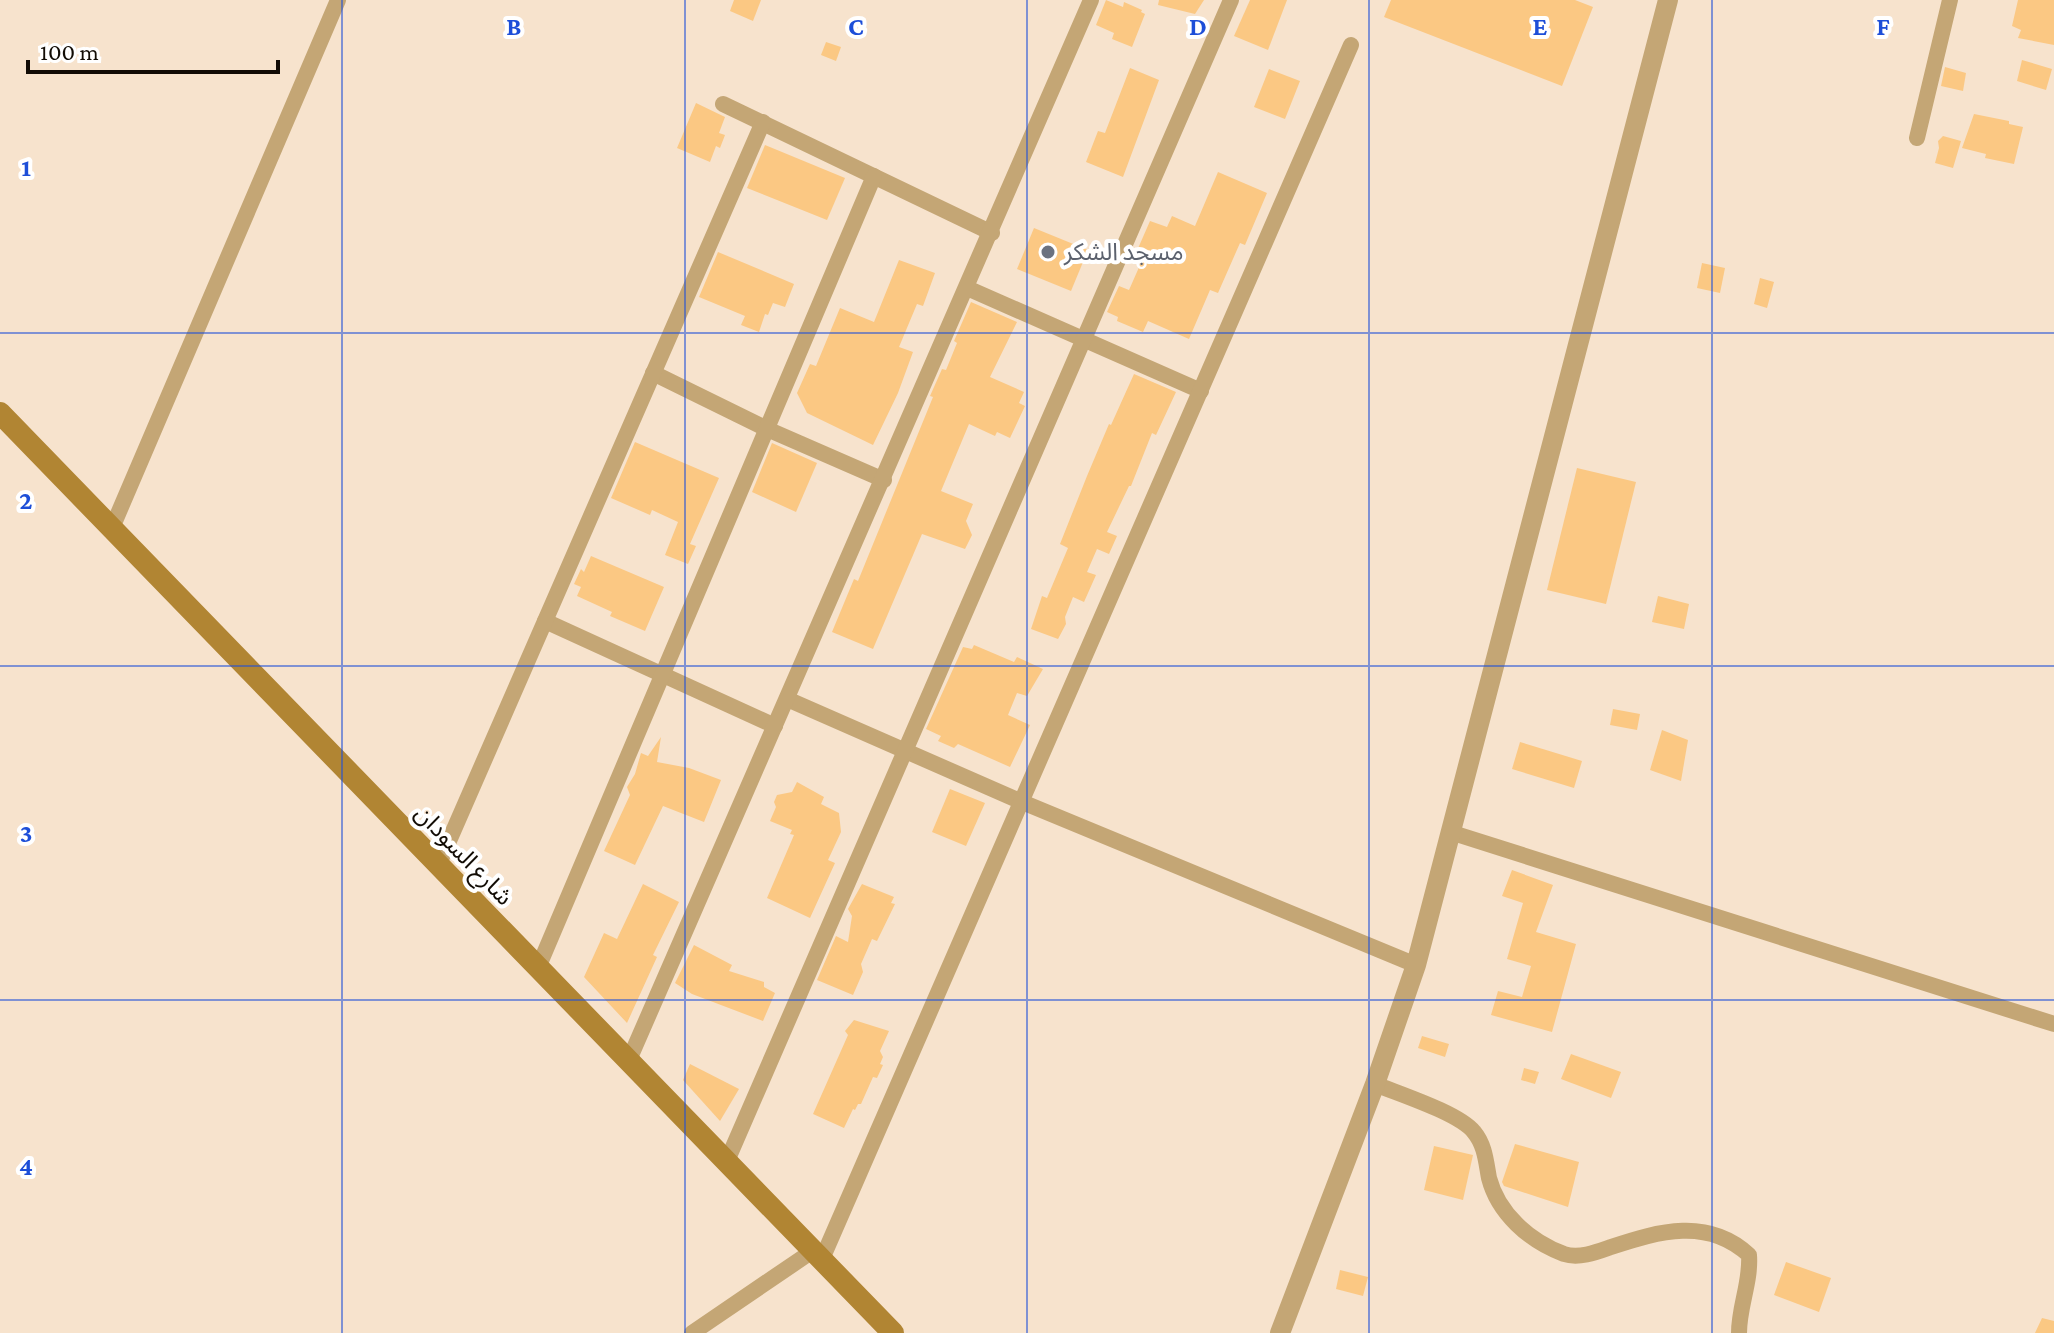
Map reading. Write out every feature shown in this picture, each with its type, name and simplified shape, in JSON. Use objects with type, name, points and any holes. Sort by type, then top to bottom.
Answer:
[{"type":"main road","name":"شارع السودان","points":[[0,413],[893,1333]]},
{"type":"street","points":[[112,528],[338,0]]},
{"type":"street","points":[[629,1060],[1091,0]]},
{"type":"street","points":[[727,1161],[1231,0]]},
{"type":"street","points":[[1280,1333],[1375,1084],[1416,965],[1453,833],[1668,0]]},
{"type":"street","points":[[1917,138],[1950,0]]},
{"type":"street","points":[[692,1333],[818,1255],[1022,802],[1351,45]]},
{"type":"street","points":[[723,104],[992,233]]},
{"type":"street","points":[[438,866],[763,122]]},
{"type":"street","points":[[538,968],[874,176]]},
{"type":"street","points":[[967,288],[1201,391]]},
{"type":"street","points":[[653,373],[767,429],[884,480]]},
{"type":"street","points":[[545,621],[775,726]]},
{"type":"street","points":[[787,699],[1022,802],[1416,965]]},
{"type":"street","points":[[1453,833],[2054,1024]]},
{"type":"street","points":[[1375,1084],[1460,1120],[1475,1132],[1484,1151],[1493,1193],[1502,1210],[1541,1241],[1567,1255],[1594,1253],[1651,1234],[1679,1230],[1705,1232],[1735,1242],[1749,1255],[1751,1272],[1739,1333]]},
{"type":"building","points":[[734,0],[761,0],[753,21],[730,11]]},
{"type":"building","points":[[1106,0],[1123,7],[1124,2],[1145,14],[1132,47],[1112,39],[1114,33],[1096,25]]},
{"type":"building","points":[[1159,0],[1204,0],[1195,14],[1158,5]]},
{"type":"building","points":[[1250,0],[1287,0],[1268,50],[1234,36]]},
{"type":"building","points":[[1391,0],[1575,0],[1593,7],[1562,86],[1384,17]]},
{"type":"building","points":[[2018,0],[2054,0],[2054,45],[2018,38],[2021,30],[2012,26]]},
{"type":"building","points":[[826,42],[841,47],[836,61],[821,55]]},
{"type":"building","points":[[2022,60],[2052,69],[2046,90],[2017,81]]},
{"type":"building","points":[[1945,67],[1966,73],[1963,91],[1941,86]]},
{"type":"building","points":[[1130,68],[1159,80],[1123,177],[1086,162],[1098,131],[1105,133]]},
{"type":"building","points":[[1269,69],[1300,81],[1285,119],[1254,107]]},
{"type":"building","points":[[696,103],[725,117],[719,133],[725,135],[720,148],[716,146],[710,162],[677,148]]},
{"type":"building","points":[[1974,114],[2023,127],[2014,164],[1985,158],[1986,154],[1962,148]]},
{"type":"building","points":[[1943,136],[1961,141],[1953,168],[1935,163],[1938,141]]},
{"type":"building","points":[[765,145],[845,178],[827,220],[747,188]]},
{"type":"building","points":[[1218,172],[1267,193],[1245,245],[1240,243],[1218,293],[1210,290],[1189,339],[1148,321],[1143,332],[1117,321],[1118,317],[1107,312],[1119,286],[1129,290],[1144,256],[1136,253],[1150,221],[1167,227],[1172,216],[1195,226]]},
{"type":"building","points":[[1034,228],[1088,250],[1071,291],[1017,269]]},
{"type":"building","points":[[718,252],[794,284],[785,307],[773,303],[768,315],[765,314],[759,332],[741,325],[745,316],[699,297]]},
{"type":"building","points":[[899,260],[935,273],[923,306],[917,304],[899,347],[913,352],[898,393],[873,445],[807,413],[797,393],[810,364],[816,366],[840,308],[874,322]]},
{"type":"building","points":[[1702,263],[1725,268],[1720,293],[1697,288]]},
{"type":"building","points":[[1760,278],[1774,282],[1767,308],[1754,304]]},
{"type":"building","points":[[971,302],[1017,322],[990,377],[1024,392],[1019,403],[1025,406],[1010,438],[997,432],[995,436],[969,424],[941,491],[973,504],[966,521],[972,535],[965,549],[922,534],[873,649],[832,632],[854,579],[858,581],[933,397],[930,396],[942,369],[946,370],[957,343],[954,341]]},
{"type":"building","points":[[1134,374],[1176,392],[1156,435],[1152,433],[1131,486],[1107,532],[1117,536],[1109,554],[1097,549],[1087,572],[1096,575],[1084,602],[1073,597],[1065,617],[1066,624],[1058,639],[1031,629],[1042,596],[1047,598],[1068,548],[1060,544],[1087,476]]},
{"type":"building","points":[[635,442],[719,478],[690,544],[696,546],[688,564],[665,555],[678,522],[652,510],[650,515],[611,498]]},
{"type":"building","points":[[772,443],[817,463],[796,512],[752,492]]},
{"type":"building","points":[[1577,468],[1636,482],[1606,604],[1547,590]]},
{"type":"building","points":[[591,556],[664,587],[645,631],[610,616],[612,612],[577,596],[581,587],[574,584]]},
{"type":"building","points":[[1658,596],[1689,604],[1684,629],[1652,622]]},
{"type":"building","points":[[974,645],[1014,662],[1017,657],[1043,669],[1027,696],[1017,693],[1008,715],[1030,725],[1010,767],[958,744],[954,748],[938,741],[941,736],[926,729],[963,647],[972,649]]},
{"type":"building","points":[[1613,709],[1640,714],[1637,730],[1610,725]]},
{"type":"building","points":[[1662,730],[1688,740],[1681,781],[1650,770]]},
{"type":"building","points":[[661,737],[657,762],[689,768],[721,780],[704,822],[663,806],[635,865],[604,851],[630,795],[627,787],[635,774],[641,753],[648,756]]},
{"type":"building","points":[[1520,742],[1582,761],[1574,788],[1512,769]]},
{"type":"building","points":[[797,782],[824,797],[821,804],[839,813],[841,832],[828,860],[835,863],[810,918],[767,898],[794,835],[790,834],[792,830],[770,821],[776,807],[774,802],[777,795],[792,792]]},
{"type":"building","points":[[950,789],[985,803],[966,846],[932,832]]},
{"type":"building","points":[[1512,870],[1553,885],[1536,932],[1576,944],[1552,1032],[1491,1015],[1498,991],[1522,997],[1531,966],[1507,959],[1523,903],[1502,896]]},
{"type":"building","points":[[643,884],[679,902],[653,955],[657,957],[627,1023],[584,977],[604,933],[617,939]]},
{"type":"building","points":[[862,884],[894,897],[891,903],[895,904],[877,941],[872,939],[853,995],[817,980],[836,936],[848,942],[852,916],[848,909]]},
{"type":"building","points":[[694,945],[732,965],[729,971],[764,982],[764,987],[775,993],[763,1021],[692,994],[675,983]]},
{"type":"building","points":[[854,1020],[889,1031],[880,1051],[883,1057],[880,1064],[883,1065],[877,1078],[873,1077],[861,1104],[853,1109],[844,1128],[813,1114],[848,1035],[845,1031]]},
{"type":"building","points":[[1422,1036],[1449,1044],[1445,1057],[1418,1048]]},
{"type":"building","points":[[1571,1054],[1621,1072],[1611,1098],[1561,1079]]},
{"type":"building","points":[[690,1064],[739,1089],[720,1121],[683,1080]]},
{"type":"building","points":[[1524,1068],[1539,1072],[1535,1084],[1521,1080]]},
{"type":"building","points":[[1515,1144],[1579,1162],[1568,1207],[1504,1186],[1502,1182]]},
{"type":"building","points":[[1434,1146],[1473,1155],[1463,1200],[1424,1190]]},
{"type":"building","points":[[1786,1262],[1831,1278],[1819,1312],[1774,1295]]},
{"type":"building","points":[[1340,1270],[1368,1277],[1363,1296],[1336,1289]]},
{"type":"building","points":[[2042,1318],[2054,1321],[2054,1333],[2035,1333]]},
{"type":"place","name":"مسجد الشكر","points":[[1048,252]]}]
